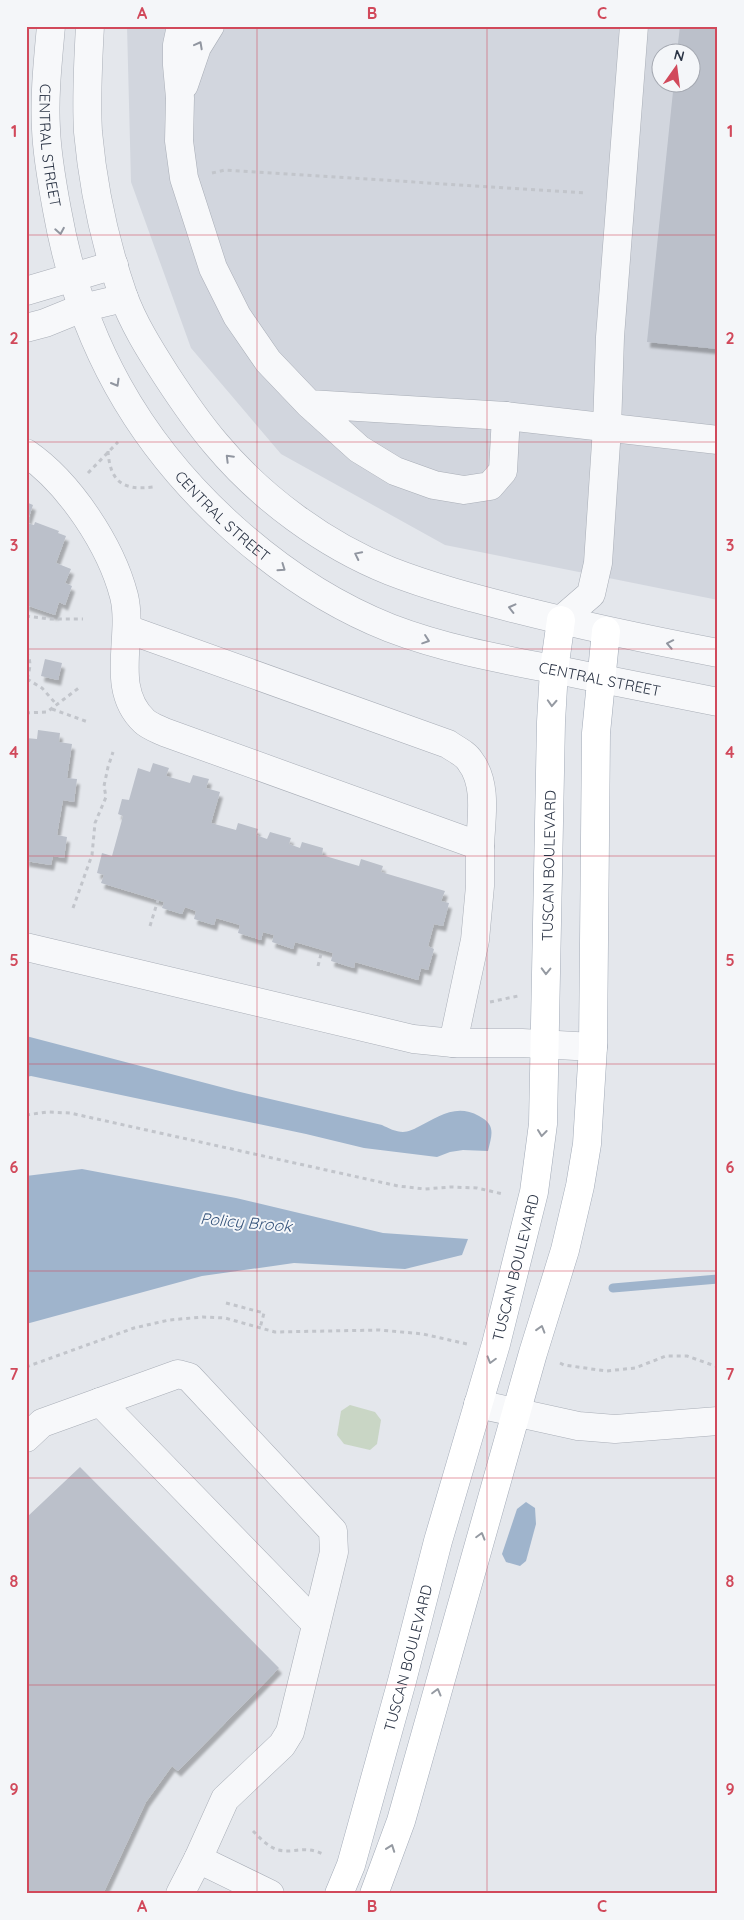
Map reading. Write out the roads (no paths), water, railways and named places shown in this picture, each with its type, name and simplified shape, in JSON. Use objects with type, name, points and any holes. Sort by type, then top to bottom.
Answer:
[{"type":"main road","name":"TUSCAN BOULEVARD","points":[[338,1894],[351,1865],[402,1681],[438,1541],[498,1335],[534,1192],[543,1124],[551,722],[554,670],[562,620]]},
{"type":"main road","points":[[374,1894],[401,1821],[564,1250],[580,1186],[587,1144],[593,1048],[596,732],[606,631]]},
{"type":"street","name":"CENTRAL STREET","points":[[51,26],[46,82],[46,129],[52,184],[64,250],[82,308],[107,367],[150,438],[179,474],[218,514],[262,554],[307,586],[347,609],[390,628],[438,645],[480,656],[718,702]]},
{"type":"street","points":[[90,26],[87,72],[88,132],[96,192],[124,298],[148,348],[179,395],[216,445],[261,490],[326,540],[388,570],[444,590],[606,631],[718,653]]},
{"type":"street","points":[[181,26],[177,45],[177,59],[180,98],[179,141],[184,178],[213,268],[237,316],[268,361],[309,404],[359,449],[396,471],[434,485],[464,490],[490,486],[503,472],[506,416]]},
{"type":"street","points":[[180,98],[197,47],[210,26]]},
{"type":"street","points":[[606,631],[591,594],[598,563],[607,428],[610,337],[634,26]]},
{"type":"street","points":[[26,291],[114,265]]},
{"type":"street","points":[[26,328],[45,323],[82,308],[124,298]]},
{"type":"street","points":[[309,404],[506,416],[718,440]]},
{"type":"street","points":[[26,453],[67,491],[95,530],[113,565],[124,598],[127,630],[124,665],[126,690],[135,710],[144,722],[164,732],[480,846]]},
{"type":"street","points":[[562,620],[591,594]]},
{"type":"street","points":[[127,630],[448,744],[470,760],[480,782],[482,804],[480,886],[475,940],[453,1043]]},
{"type":"street","points":[[26,947],[413,1039],[453,1043],[522,1043],[593,1048]]},
{"type":"street","points":[[26,1438],[42,1423],[178,1374],[189,1377],[333,1531],[334,1552],[290,1732],[282,1745],[225,1799],[180,1894]]},
{"type":"street","points":[[100,1402],[316,1624]]},
{"type":"street","points":[[478,1404],[578,1426],[615,1429],[718,1421]]},
{"type":"street","points":[[198,1859],[270,1894]]},
{"type":"water","points":[[26,1036],[236,1091],[382,1125],[400,1132],[411,1130],[447,1113],[455,1111],[471,1112],[484,1119],[490,1127],[491,1135],[488,1151],[463,1150],[437,1157],[364,1148],[31,1076],[26,1077]]},
{"type":"water","points":[[82,1169],[236,1198],[383,1233],[468,1239],[462,1255],[405,1269],[294,1263],[202,1276],[26,1324],[26,1176]]},
{"type":"water","points":[[526,1502],[535,1508],[536,1524],[526,1561],[520,1566],[506,1562],[502,1554],[517,1509]]},
{"type":"waterway","name":"Policy Brook","points":[[613,1288],[718,1279]]}]
